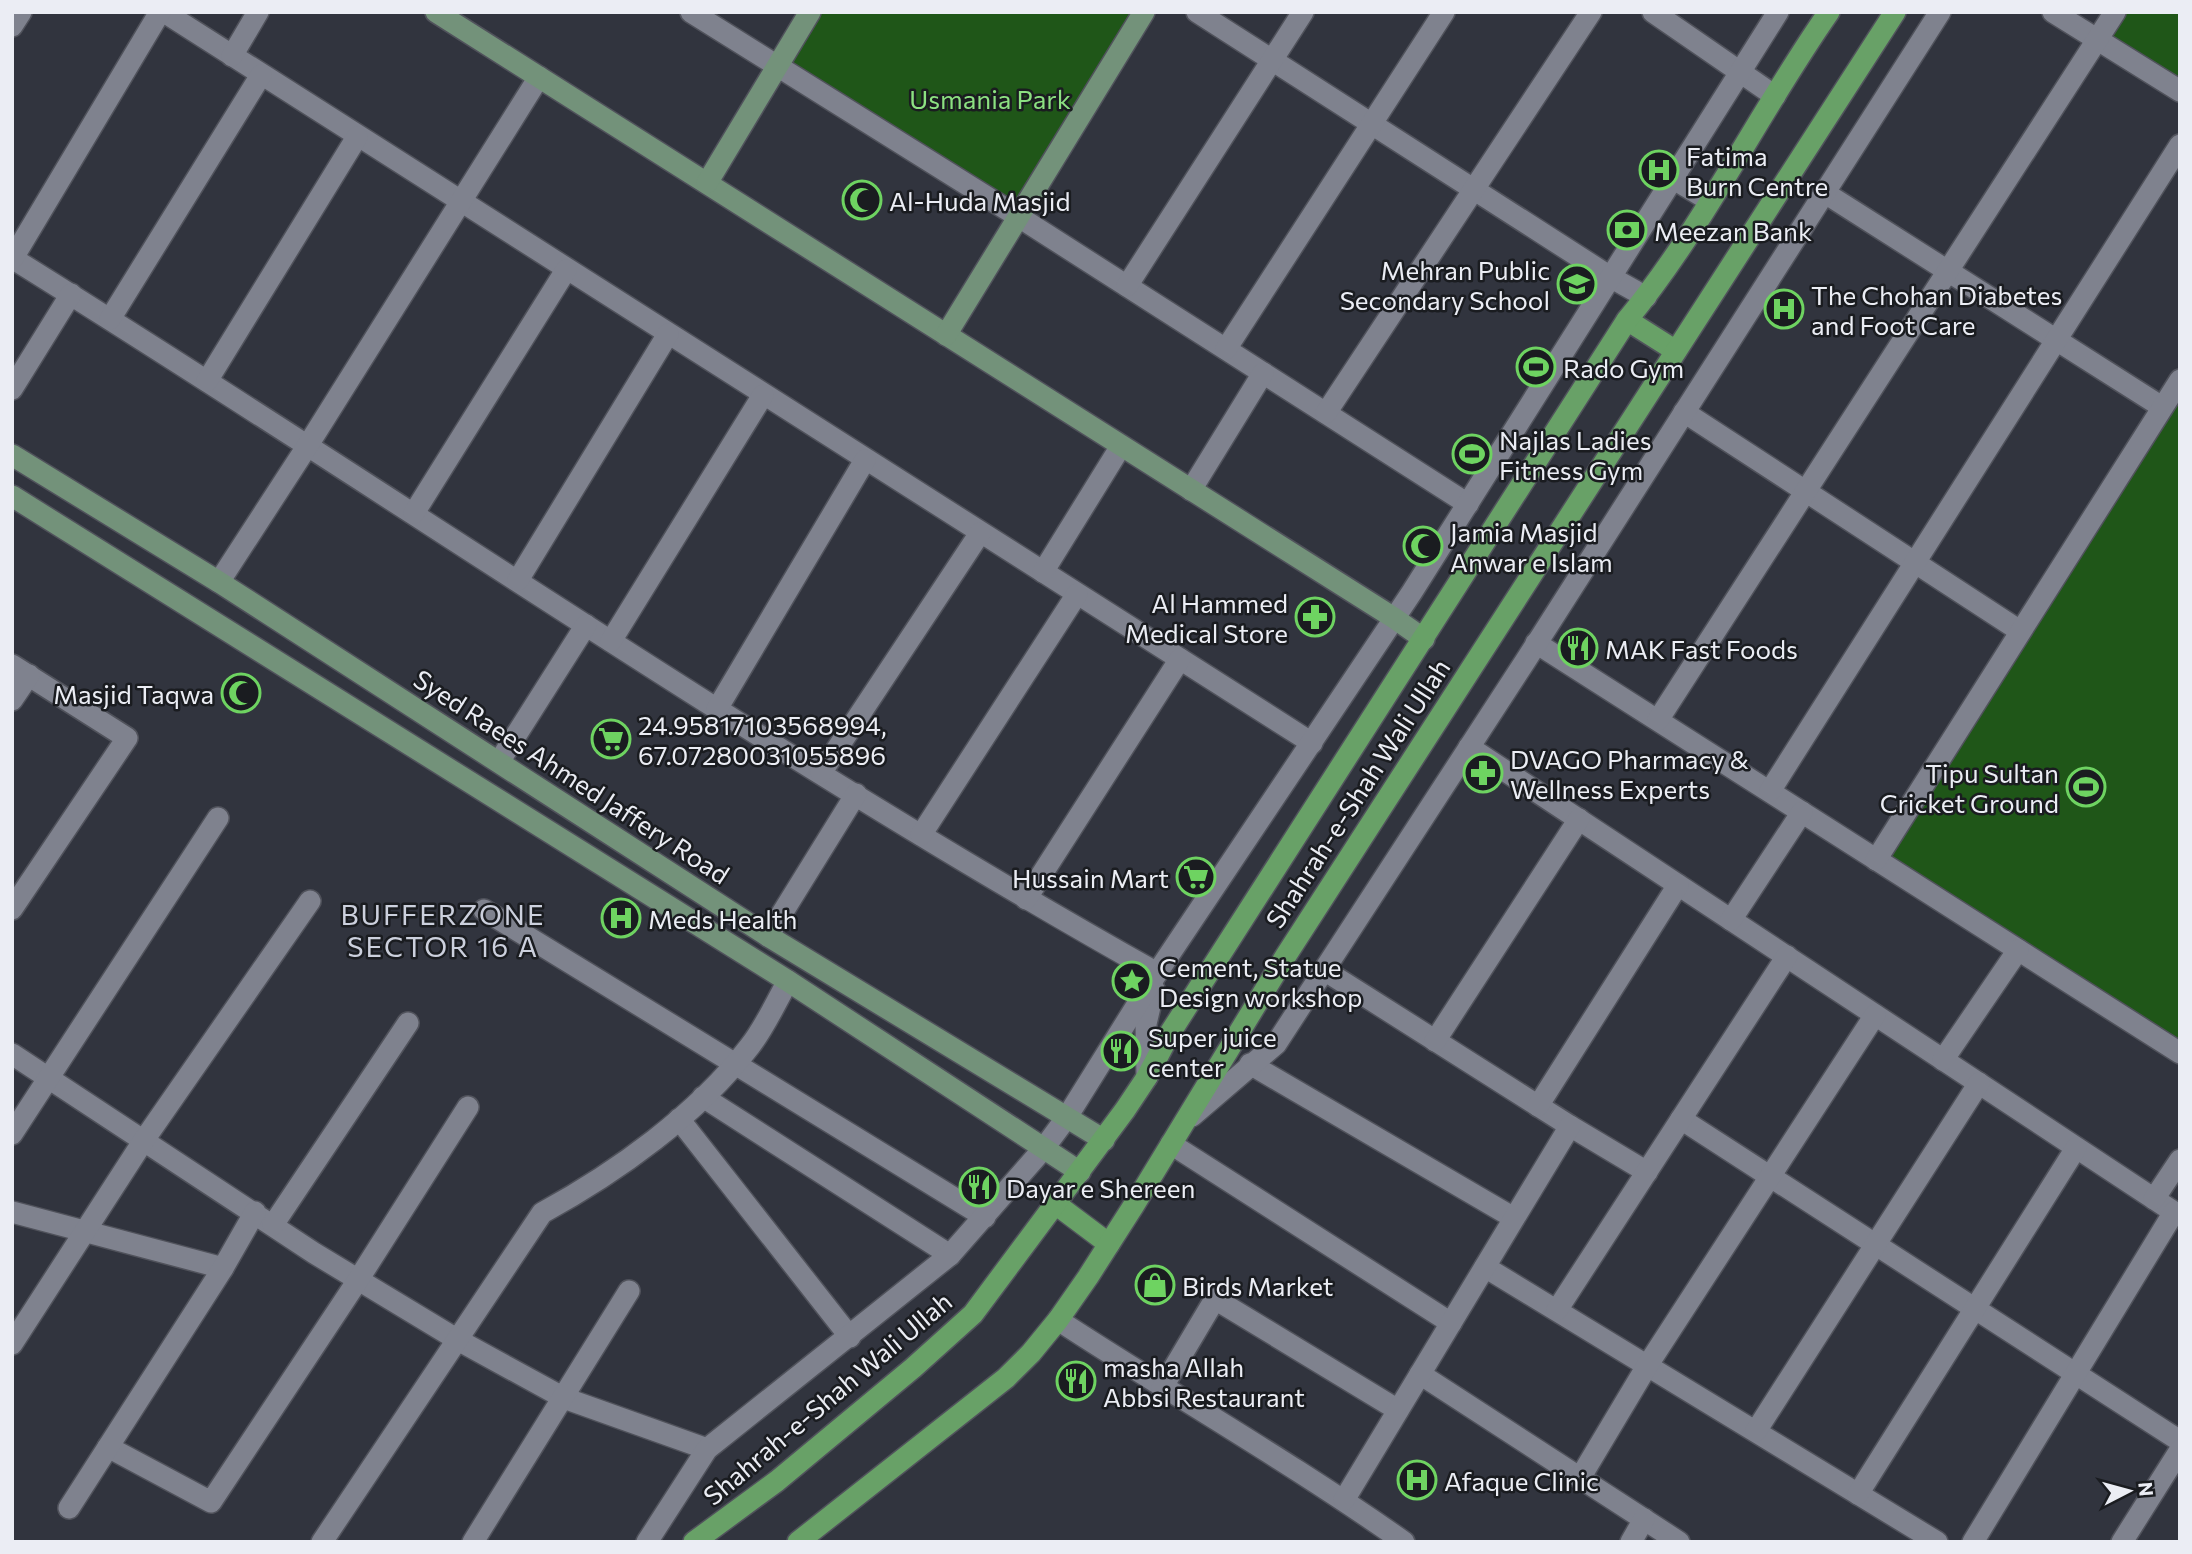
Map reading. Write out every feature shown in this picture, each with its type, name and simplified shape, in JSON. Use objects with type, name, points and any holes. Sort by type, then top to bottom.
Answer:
[{"type":"main road","points":[[436,12],[1395,618],[1424,639]]},
{"type":"main road","points":[[707,183],[810,12]]},
{"type":"main road","points":[[946,335],[1144,12]]},
{"type":"main road","name":"Shahrah-e-Shah Wali Ullah","points":[[694,1542],[777,1480],[913,1368],[973,1314],[1056,1205],[1147,1077],[1170,1034],[1627,320],[1647,297],[1710,201],[1818,22],[1829,12]]},
{"type":"main road","name":"Shahrah-e-Shah Wali Ullah","points":[[798,1542],[1006,1378],[1058,1320],[1109,1244],[1285,957],[1895,12]]},
{"type":"main road","points":[[1627,320],[1676,351]]},
{"type":"main road","name":"Syed Raees Ahmed Jaffery Road","points":[[12,455],[219,582],[768,936],[1104,1140]]},
{"type":"main road","points":[[12,496],[788,981],[1080,1172]]},
{"type":"main road","points":[[1056,1205],[1109,1244]]},
{"type":"street","points":[[12,26],[21,12]]},
{"type":"street","points":[[1157,973],[1026,900],[717,709],[308,444],[13,258],[162,12],[1312,743]]},
{"type":"street","points":[[232,56],[258,12]]},
{"type":"street","points":[[691,12],[1019,217],[1468,504]]},
{"type":"street","points":[[1197,12],[1612,278],[1647,297]]},
{"type":"street","points":[[1127,286],[1303,12]]},
{"type":"street","points":[[1226,349],[1444,12]]},
{"type":"street","points":[[1326,413],[1591,12]]},
{"type":"street","points":[[1653,12],[1775,96]]},
{"type":"street","points":[[647,1542],[707,1449],[950,1255],[1044,1148],[1067,1117],[1157,973],[1395,618],[1778,12]]},
{"type":"street","points":[[1185,1122],[1276,1044],[1940,12]]},
{"type":"street","points":[[2053,12],[2180,91]]},
{"type":"street","points":[[1658,720],[2115,12]]},
{"type":"street","points":[[110,319],[261,75]]},
{"type":"street","points":[[219,582],[539,77]]},
{"type":"street","points":[[208,381],[357,136]]},
{"type":"street","points":[[1770,791],[2180,145]]},
{"type":"street","points":[[1674,179],[1710,201]]},
{"type":"street","points":[[1825,193],[2162,407]]},
{"type":"street","points":[[414,513],[566,270]]},
{"type":"street","points":[[12,389],[71,294]]},
{"type":"street","points":[[518,580],[668,334]]},
{"type":"street","points":[[1191,490],[1263,373]]},
{"type":"street","points":[[1875,860],[2180,380]]},
{"type":"street","points":[[611,641],[763,395]]},
{"type":"street","points":[[1684,412],[2020,631]]},
{"type":"street","points":[[1043,572],[1121,446]]},
{"type":"street","points":[[1498,457],[1528,476]]},
{"type":"street","points":[[717,709],[865,460]]},
{"type":"street","points":[[821,773],[980,533]]},
{"type":"street","points":[[921,835],[1077,594]]},
{"type":"street","points":[[499,762],[586,625]]},
{"type":"street","points":[[1536,643],[2180,1053]]},
{"type":"street","points":[[1026,900],[1180,659]]},
{"type":"street","points":[[12,700],[21,670],[127,738],[12,909]]},
{"type":"street","points":[[1469,747],[2177,1214],[1973,1542]]},
{"type":"street","points":[[768,936],[856,794]]},
{"type":"street","points":[[1731,920],[1802,813]]},
{"type":"street","points":[[12,1135],[218,818]]},
{"type":"street","points":[[1435,1041],[1579,819]]},
{"type":"street","points":[[1538,1106],[1678,885]]},
{"type":"street","points":[[15,1336],[144,1140],[310,901]]},
{"type":"street","points":[[484,910],[985,1217]]},
{"type":"street","points":[[1944,1060],[2018,950]]},
{"type":"street","points":[[1557,1310],[1787,957]]},
{"type":"street","points":[[1324,970],[1647,1172]]},
{"type":"street","points":[[1147,1077],[1146,1024],[1157,973]]},
{"type":"street","points":[[322,1542],[541,1213],[590,1187],[679,1119],[703,1097],[751,1045],[788,981]]},
{"type":"street","points":[[1580,1478],[1647,1366],[1875,1015]]},
{"type":"street","points":[[273,1225],[408,1024]]},
{"type":"street","points":[[12,1054],[358,1280],[457,1340],[564,1398],[707,1449]]},
{"type":"street","points":[[1250,1064],[1514,1218]]},
{"type":"street","points":[[1756,1431],[1979,1083]]},
{"type":"street","points":[[703,1097],[950,1255]]},
{"type":"street","points":[[108,1447],[211,1502],[358,1280],[468,1107]]},
{"type":"street","points":[[679,1119],[850,1336]]},
{"type":"street","points":[[1681,1119],[2180,1441]]},
{"type":"street","points":[[1344,1500],[1570,1126]]},
{"type":"street","points":[[1171,1144],[1451,1323]]},
{"type":"street","points":[[1858,1494],[2076,1148]]},
{"type":"street","points":[[2154,1199],[2180,1160]]},
{"type":"street","points":[[12,1212],[223,1268]]},
{"type":"street","points":[[69,1508],[223,1268],[255,1212]]},
{"type":"street","points":[[1485,1267],[1936,1542]]},
{"type":"street","points":[[473,1542],[628,1291]]},
{"type":"street","points":[[1162,1388],[1215,1299],[1398,1409]]},
{"type":"street","points":[[1058,1320],[1162,1388],[1344,1500],[1404,1542]]},
{"type":"street","points":[[1420,1374],[1679,1542]]},
{"type":"street","points":[[2122,1542],[2180,1450]]},
{"type":"street","points":[[1631,1542],[1644,1519]]},
{"type":"green space","name":"Usmania Park","points":[[811,12],[1144,12],[1019,217],[777,67]]},
{"type":"green space","points":[[2115,12],[2180,12],[2180,89],[2102,33]]},
{"type":"green space","points":[[2180,380],[2180,1053],[1876,860]]},
{"type":"place","name":"Fatima Burn Centre","points":[[1659,170]]},
{"type":"place","name":"Al-Huda Masjid","points":[[862,200]]},
{"type":"place","name":"Meezan Bank","points":[[1627,230]]},
{"type":"place","name":"Mehran Public Secondary School","points":[[1577,284]]},
{"type":"place","name":"The Chohan Diabetes and Foot Care","points":[[1784,309]]},
{"type":"place","name":"Rado Gym","points":[[1536,367]]},
{"type":"place","name":"Najlas Ladies Fitness Gym","points":[[1472,454]]},
{"type":"place","name":"Jamia Masjid Anwar e Islam","points":[[1423,546]]},
{"type":"place","name":"Al Hammed Medical Store","points":[[1315,617]]},
{"type":"place","name":"MAK Fast Foods","points":[[1578,648]]},
{"type":"place","name":"Masjid Taqwa","points":[[241,693]]},
{"type":"place","name":"24.95817103568994, 67.07280031055896","points":[[611,739]]},
{"type":"place","name":"DVAGO Pharmacy & Wellness Experts","points":[[1483,773]]},
{"type":"place","name":"Tipu Sultan Cricket Ground","points":[[2086,787]]},
{"type":"place","name":"Hussain Mart","points":[[1196,877]]},
{"type":"place","name":"Meds Health","points":[[621,918]]},
{"type":"place","name":"Cement, Statue Design workshop","points":[[1132,981]]},
{"type":"place","name":"Super juice center","points":[[1121,1051]]},
{"type":"place","name":"Dayar e Shereen","points":[[979,1187]]},
{"type":"place","name":"Birds Market","points":[[1155,1285]]},
{"type":"place","name":"masha Allah Abbsi Restaurant","points":[[1076,1381]]},
{"type":"place","name":"Afaque Clinic","points":[[1417,1480]]},
{"type":"district","name":"BUFFERZONE SECTOR 16 A","points":[[443,930]]}]
